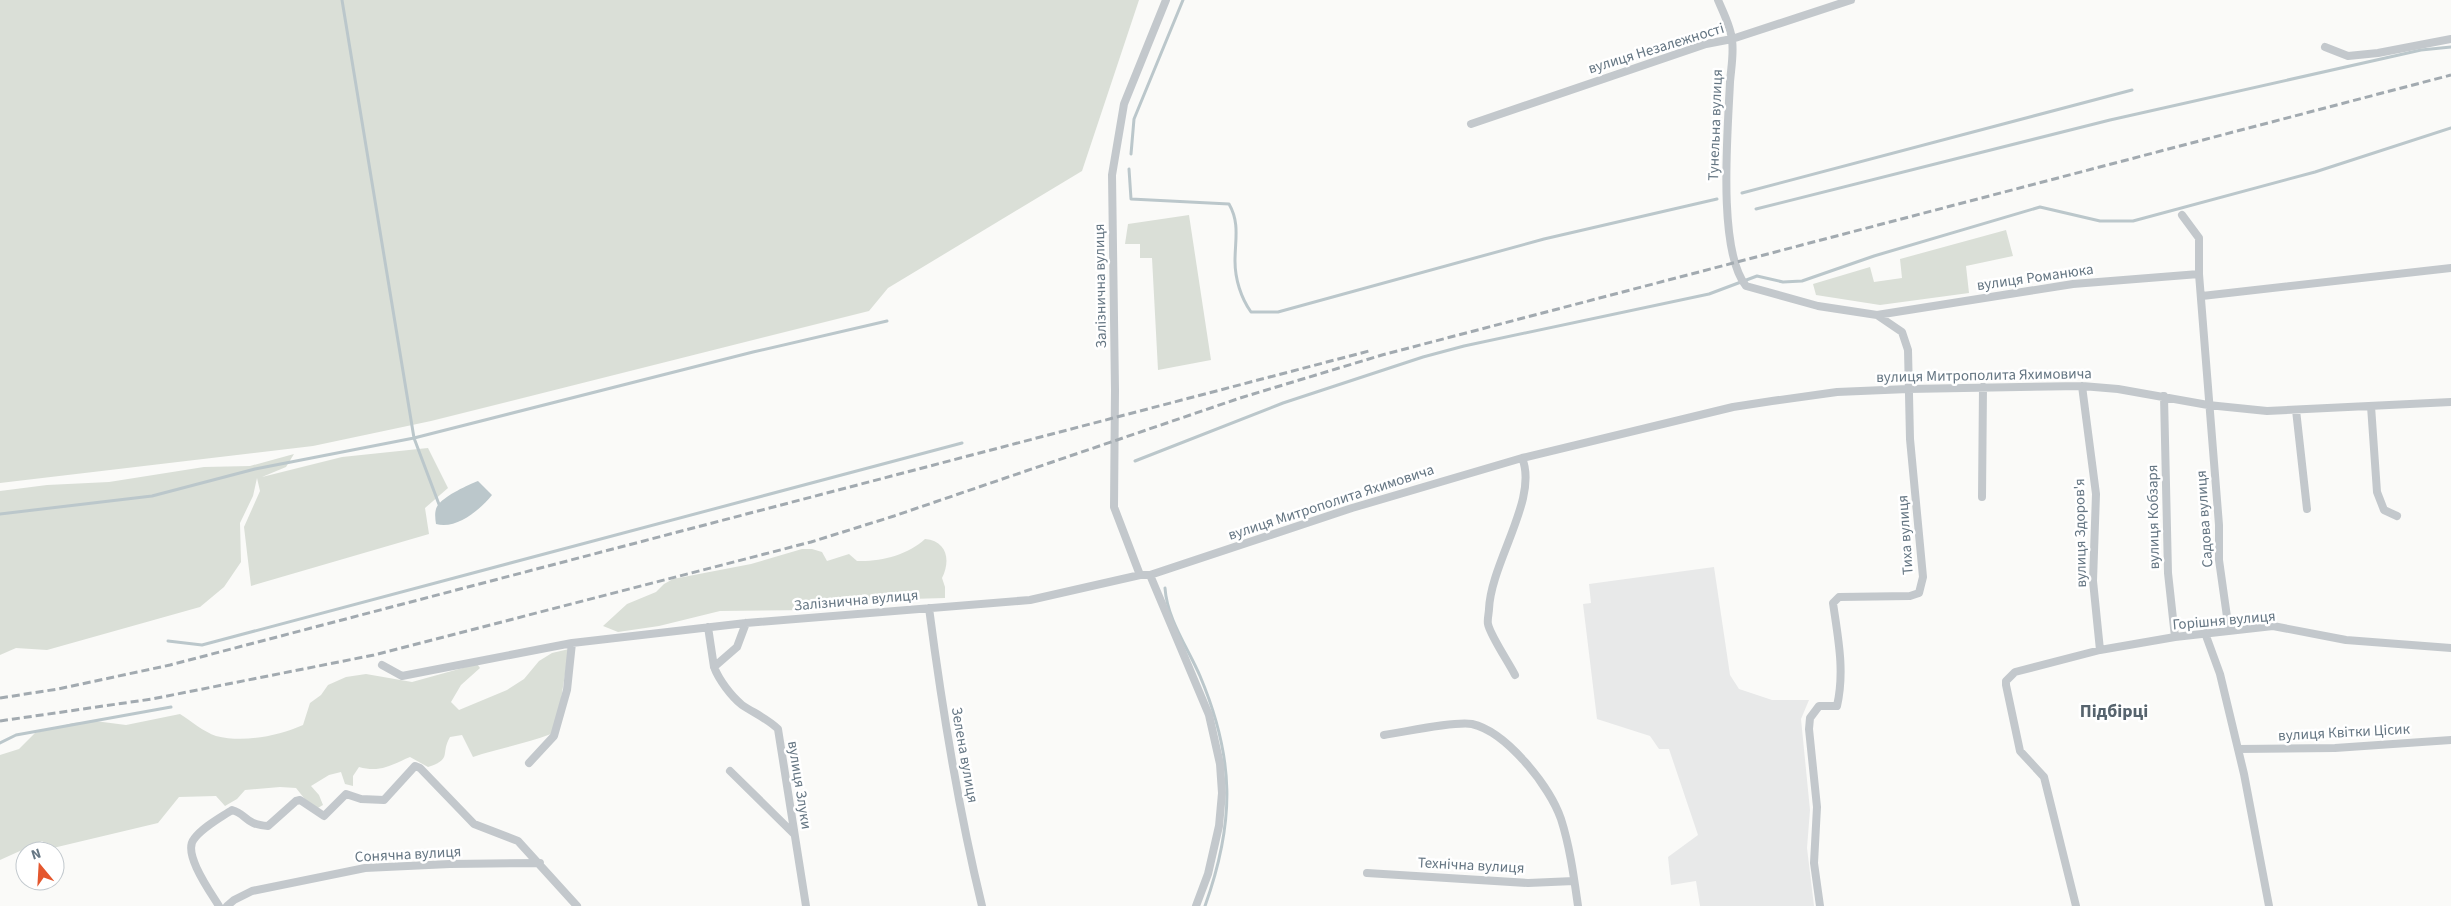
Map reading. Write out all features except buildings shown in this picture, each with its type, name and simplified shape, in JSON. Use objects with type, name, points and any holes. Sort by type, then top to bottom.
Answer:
[{"type":"street","name":"Залізнична вулиця","points":[[1140,575],[1114,508],[1115,390],[1112,175],[1124,104],[1166,0]]},
{"type":"street","name":"Тунельна вулиця","points":[[1718,0],[1732,39],[1727,147],[1727,195],[1732,253],[1739,277],[1746,286]]},
{"type":"street","name":"вулиця Незалежності","points":[[1471,124],[1706,44],[1732,39],[1851,0]]},
{"type":"street","points":[[2325,47],[2348,56],[2378,53],[2451,39]]},
{"type":"street","points":[[2182,215],[2199,238],[2199,274],[2208,405]]},
{"type":"street","points":[[2202,296],[2451,268]]},
{"type":"street","name":"вулиця Романюка","points":[[1746,286],[1818,306],[1877,315],[2073,284],[2199,274]]},
{"type":"street","name":"вулиця Романюка","points":[[1877,315],[1902,332],[1907,342],[1908,389]]},
{"type":"street","name":"вулиця Митрополита Яхимовича","points":[[1150,575],[1352,508],[1522,458],[1734,407],[1837,392],[2082,386],[2164,396],[2208,405],[2267,411],[2451,402]]},
{"type":"street","name":"вулиця Здоров'я","points":[[2082,386],[2096,494],[2094,580],[2100,650]]},
{"type":"street","points":[[1982,496],[1983,387]]},
{"type":"street","name":"Тиха вулиця","points":[[1820,906],[1814,863],[1817,807],[1809,729],[1810,718],[1819,706],[1838,706],[1842,684],[1839,643],[1833,603],[1835,599],[1875,595],[1910,596],[1919,593],[1923,577],[1910,439],[1908,389]]},
{"type":"street","name":"вулиця Кобзаря","points":[[2164,396],[2168,573],[2174,637]]},
{"type":"street","name":"Садова вулиця","points":[[2208,405],[2219,525],[2219,560],[2229,631]]},
{"type":"street","points":[[2371,406],[2378,496],[2384,510],[2397,516]]},
{"type":"street","points":[[2296,410],[2306,509]]},
{"type":"street","points":[[1515,675],[1488,625],[1490,594],[1494,578],[1525,495],[1526,469],[1522,458]]},
{"type":"street","name":"Залізнична вулиця","points":[[382,665],[402,676],[572,643],[746,623],[1030,600],[1140,575],[1150,575]]},
{"type":"street","points":[[1150,575],[1209,715],[1220,764],[1222,793],[1219,826],[1208,874],[1196,906]]},
{"type":"street","name":"Зелена вулиця","points":[[929,608],[941,696],[963,821],[982,906]]},
{"type":"street","points":[[714,667],[737,647],[746,623]]},
{"type":"street","name":"Горішня вулиця","points":[[2076,906],[2044,777],[2040,771],[2026,760],[2020,751],[2006,681],[2015,672],[2100,650],[2174,637],[2273,626],[2346,640],[2451,648]]},
{"type":"street","name":"вулиця Злуки","points":[[708,627],[714,667],[718,677],[740,703],[771,722],[778,729],[806,906]]},
{"type":"street","points":[[2205,633],[2220,674],[2238,749],[2269,906]]},
{"type":"street","points":[[529,763],[554,736],[567,690],[572,643]]},
{"type":"street","points":[[1384,735],[1461,723],[1483,729],[1514,749],[1538,777],[1561,818],[1578,906]]},
{"type":"street","name":"вулиця Квітки Цісик","points":[[2238,749],[2335,748],[2451,740]]},
{"type":"street","points":[[219,906],[202,879],[190,851],[193,839],[232,810],[238,811],[249,822],[268,826],[296,801],[300,800],[324,816],[346,794],[361,799],[384,800],[415,766],[420,768],[474,824],[518,841],[577,906]]},
{"type":"street","points":[[730,770],[794,834]]},
{"type":"street","name":"Сонячна вулиця","points":[[227,906],[234,900],[252,891],[365,868],[540,864]]},
{"type":"street","name":"Технічна вулиця","points":[[1367,873],[1528,883],[1574,881]]},
{"type":"shaded area","points":[[0,0],[1139,0],[1082,171],[888,288],[869,311],[431,421],[313,446],[0,483]]},
{"type":"shaded area","points":[[1189,215],[1211,360],[1158,370],[1152,258],[1140,258],[1140,244],[1125,244],[1128,224]]},
{"type":"shaded area","points":[[2006,230],[2013,256],[1966,266],[1969,293],[1880,305],[1816,295],[1813,284],[1870,267],[1874,282],[1902,278],[1900,259]]},
{"type":"shaded area","points":[[428,448],[448,488],[425,508],[429,534],[251,586],[244,527],[260,491],[257,478],[253,496],[240,523],[241,562],[224,587],[200,607],[47,650],[16,648],[0,655],[0,491],[47,485],[109,482],[204,467],[250,466],[294,454],[286,467],[262,477],[342,457]]},
{"type":"shaded area","points":[[478,481],[492,495],[487,501],[459,521],[452,524],[436,524],[437,506],[447,497]]},
{"type":"shaded area","points":[[925,539],[938,543],[945,553],[946,565],[942,578],[945,587],[945,598],[910,599],[896,592],[888,600],[853,600],[813,610],[720,611],[659,626],[618,632],[603,626],[627,604],[656,592],[673,579],[751,564],[802,549],[822,552],[827,561],[849,554],[857,561],[884,559],[902,553]]},
{"type":"shaded area","points":[[1714,567],[1730,675],[1739,689],[1772,700],[1809,700],[1801,719],[1810,810],[1807,848],[1814,906],[1700,906],[1696,881],[1671,885],[1668,857],[1698,835],[1669,749],[1659,749],[1650,736],[1597,719],[1583,604],[1591,603],[1589,584]]},
{"type":"shaded area","points":[[569,649],[559,712],[551,734],[473,757],[462,735],[450,737],[445,755],[441,761],[428,767],[410,757],[379,769],[359,767],[353,776],[353,786],[345,784],[341,772],[329,775],[311,786],[319,795],[323,805],[316,809],[308,803],[296,788],[280,787],[245,790],[237,799],[225,806],[216,796],[179,797],[158,823],[65,845],[65,841],[15,841],[15,853],[0,860],[0,755],[19,749],[35,733],[73,723],[95,721],[126,725],[180,714],[216,736],[238,739],[261,737],[303,725],[310,703],[321,695],[328,685],[346,677],[366,674],[412,682],[477,664],[480,668],[461,685],[451,702],[459,710],[507,690],[524,679],[539,661],[552,653]]},
{"type":"waterway","points":[[342,0],[414,438],[440,507]]},
{"type":"waterway","points":[[1131,154],[1134,119],[1183,0]]},
{"type":"waterway","points":[[1756,209],[2110,120],[2421,50],[2451,47]]},
{"type":"waterway","points":[[1742,193],[2132,90]]},
{"type":"waterway","points":[[1135,461],[1283,403],[1423,357],[1464,346],[1709,294],[1757,276],[1783,282],[1802,281],[1874,256],[2040,207],[2100,221],[2133,221],[2315,172],[2451,128]]},
{"type":"waterway","points":[[1129,169],[1131,199],[1229,204],[1236,225],[1235,268],[1237,281],[1244,301],[1251,312],[1278,312],[1544,239],[1717,199]]},
{"type":"waterway","points":[[0,514],[152,496],[255,469],[414,438],[753,352],[887,321]]},
{"type":"waterway","points":[[168,641],[202,645],[962,443]]},
{"type":"waterway","points":[[1165,588],[1174,622],[1200,676],[1211,706],[1220,735],[1225,763],[1226,818],[1222,846],[1205,906]]},
{"type":"waterway","points":[[0,743],[16,735],[171,707]]},
{"type":"railway","points":[[0,721],[152,699],[374,655],[811,542],[894,516],[1240,398],[1382,355],[2451,75]]},
{"type":"railway","points":[[0,698],[58,689],[170,665],[1369,351]]},
{"type":"district","name":"Підбірці","points":[[2114,711]]}]
